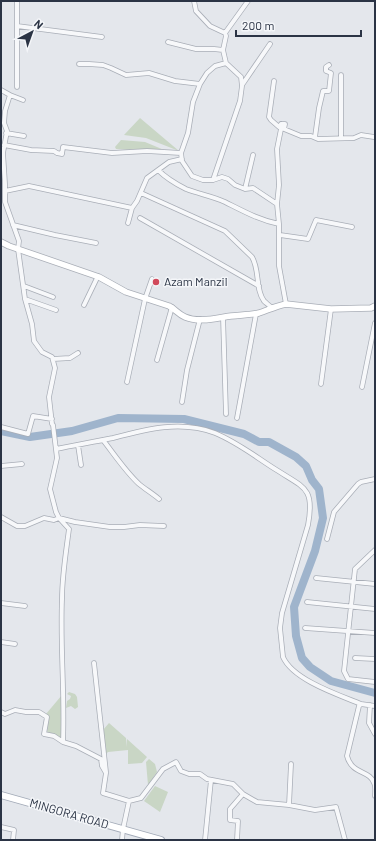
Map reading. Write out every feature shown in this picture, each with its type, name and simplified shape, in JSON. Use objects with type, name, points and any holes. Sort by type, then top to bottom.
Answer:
[{"type":"main road","points":[[1,242],[98,276],[126,292],[172,307],[185,317],[213,320],[223,317],[256,314],[286,304],[331,309],[372,308],[375,306]]},
{"type":"main road","name":"MINGORA ROAD","points":[[1,794],[161,840]]},
{"type":"street","points":[[17,1],[17,87]]},
{"type":"street","points":[[194,1],[196,11],[210,26],[225,33]]},
{"type":"street","points":[[214,180],[240,101],[242,86],[241,78],[226,63],[223,50],[226,36],[225,33],[248,1]]},
{"type":"street","points":[[17,26],[102,38]]},
{"type":"street","points":[[168,42],[196,49],[223,50]]},
{"type":"street","points":[[242,86],[270,44]]},
{"type":"street","points":[[226,63],[215,66],[207,73],[200,84],[193,102],[188,133],[180,153],[182,159],[192,176],[203,180],[214,180],[222,177],[244,188],[253,188],[277,204]]},
{"type":"street","points":[[79,64],[103,65],[126,75],[149,73],[175,81],[200,84]]},
{"type":"street","points":[[315,137],[318,127],[319,108],[323,91],[329,91],[331,73],[326,71],[326,67],[329,66]]},
{"type":"street","points":[[341,76],[341,138]]},
{"type":"street","points":[[274,81],[269,117],[279,127],[282,124]]},
{"type":"street","points":[[1,90],[23,100]]},
{"type":"street","points":[[10,95],[5,111],[4,123],[6,133],[3,153],[7,208],[19,241],[18,249],[25,299],[32,324],[34,341],[42,352],[52,357],[55,368],[49,397],[57,458],[50,489],[59,518],[69,529],[62,598],[64,708],[63,742]]},
{"type":"street","points":[[282,124],[285,124],[284,129],[301,136],[326,139],[354,138],[361,135],[374,137]]},
{"type":"street","points":[[282,124],[277,149],[279,185],[277,204],[280,235],[279,266],[286,304]]},
{"type":"street","points":[[6,133],[24,136]]},
{"type":"street","points":[[4,145],[31,150],[54,151],[62,154],[63,147],[112,153],[147,151],[180,153]]},
{"type":"street","points":[[244,188],[253,155]]},
{"type":"street","points":[[128,223],[132,208],[141,193],[147,178],[169,162],[182,159]]},
{"type":"street","points":[[158,170],[164,176],[187,189],[224,202],[266,221],[279,224]]},
{"type":"street","points":[[5,191],[29,186],[132,208]]},
{"type":"street","points":[[141,193],[219,228],[232,237],[255,260],[259,286],[264,300],[272,308]]},
{"type":"street","points":[[140,218],[259,286]]},
{"type":"street","points":[[280,235],[308,238],[316,220],[352,227]]},
{"type":"street","points":[[14,225],[96,243]]},
{"type":"street","points":[[84,305],[98,276]]},
{"type":"street","points":[[128,382],[145,299],[152,279]]},
{"type":"street","points":[[24,286],[53,297]]},
{"type":"street","points":[[25,299],[56,310]]},
{"type":"street","points":[[158,360],[172,307]]},
{"type":"street","points":[[321,384],[331,309]]},
{"type":"street","points":[[237,418],[256,314]]},
{"type":"street","points":[[223,317],[226,414]]},
{"type":"street","points":[[182,402],[187,370],[200,319]]},
{"type":"street","points":[[362,387],[375,323]]},
{"type":"street","points":[[53,359],[70,358],[78,353]]},
{"type":"street","points":[[1,427],[28,434],[33,416],[52,419]]},
{"type":"street","points":[[56,447],[103,440],[144,429],[186,428],[204,430],[225,438],[241,447],[304,488],[310,498],[310,512],[308,525],[282,613],[280,628],[284,661],[302,677],[323,689],[361,704],[375,706]]},
{"type":"street","points":[[103,440],[134,479],[140,485],[151,491],[159,499]]},
{"type":"street","points":[[78,444],[82,465]]},
{"type":"street","points":[[1,466],[22,464]]},
{"type":"street","points":[[327,539],[334,512],[358,484],[375,479]]},
{"type":"street","points":[[1,517],[17,526],[25,526],[44,518],[54,520],[59,518],[110,527],[140,525],[164,526]]},
{"type":"street","points":[[375,550],[355,569],[344,674],[348,679],[375,682]]},
{"type":"street","points":[[316,578],[375,584]]},
{"type":"street","points":[[307,602],[375,609]]},
{"type":"street","points":[[1,603],[25,606]]},
{"type":"street","points":[[305,628],[375,633]]},
{"type":"street","points":[[1,642],[15,644]]},
{"type":"street","points":[[355,658],[375,659]]},
{"type":"street","points":[[94,663],[106,773],[104,793],[129,801],[141,798],[162,769],[176,762],[182,771],[189,774],[200,774],[211,780],[233,784],[243,794],[256,802],[290,805],[315,810],[336,807],[345,840]]},
{"type":"street","points":[[361,704],[359,706],[347,756],[353,768],[369,775],[374,782],[375,796]]},
{"type":"street","points":[[370,705],[369,723],[375,734]]},
{"type":"street","points":[[1,712],[5,714],[15,710],[38,712],[47,717],[44,734],[54,736],[63,742],[76,746],[101,759],[102,766],[106,773]]},
{"type":"street","points":[[290,805],[291,764]]},
{"type":"street","points":[[205,840],[211,780]]},
{"type":"street","points":[[237,840],[238,821],[230,820],[230,809],[243,794]]},
{"type":"street","points":[[122,840],[129,801]]},
{"type":"street","points":[[1,827],[14,830],[13,840]]},
{"type":"green space","points":[[140,118],[179,151],[146,138],[124,135]]},
{"type":"green space","points":[[121,140],[145,142],[169,152],[116,149],[115,147]]},
{"type":"green space","points":[[69,692],[75,694],[77,697],[78,707],[75,709],[71,706],[66,708],[67,701],[71,696],[67,694]]},
{"type":"green space","points":[[62,695],[62,740],[47,733],[49,716],[46,714]]},
{"type":"green space","points":[[109,723],[126,738],[127,747],[127,739],[147,757],[142,763],[128,764],[128,750],[108,752],[106,754],[103,730]]},
{"type":"green space","points":[[149,759],[155,764],[157,772],[148,785],[146,762]]},
{"type":"green space","points":[[155,786],[168,792],[160,812],[144,801]]},
{"type":"waterway","points":[[1,431],[30,437],[72,431],[118,418],[184,419],[244,434],[259,442],[269,442],[296,457],[306,466],[312,480],[319,489],[323,518],[315,551],[294,607],[296,636],[302,658],[310,667],[331,681],[375,693]]},
{"type":"place","name":"Azam Manzil","points":[[156,282]]}]
